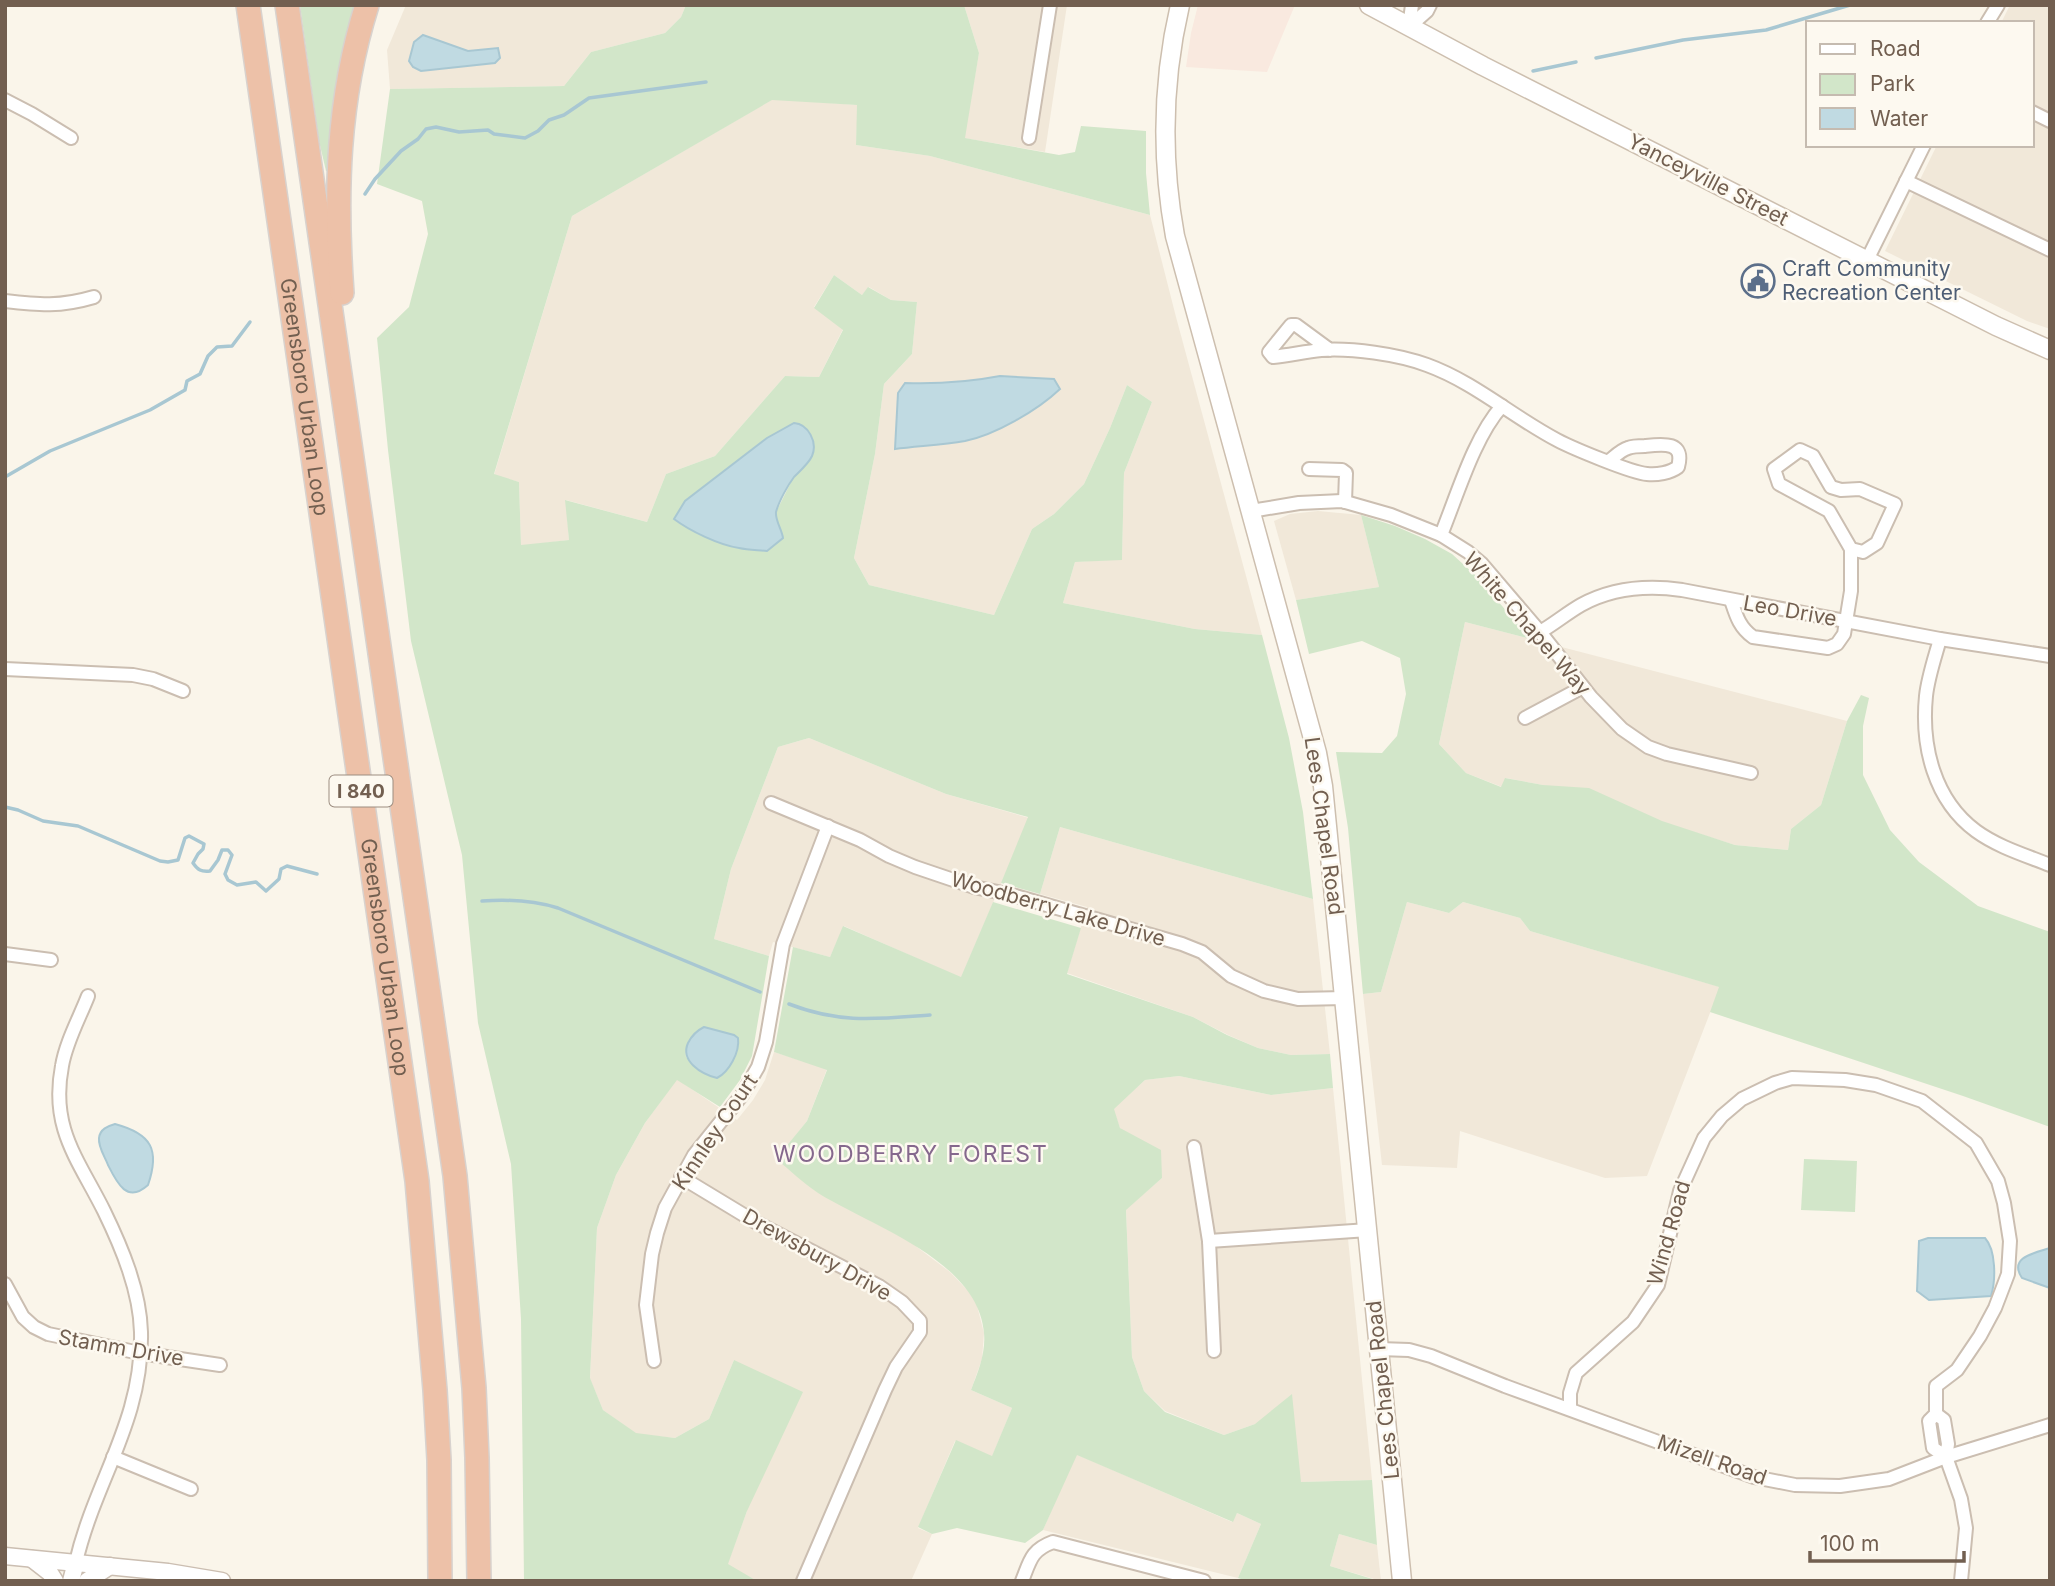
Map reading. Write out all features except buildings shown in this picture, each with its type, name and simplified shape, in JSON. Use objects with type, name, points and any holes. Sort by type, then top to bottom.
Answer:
[{"type":"highway","name":"Greensboro Urban Loop","points":[[248,5],[417,1181],[435,1390],[439,1460],[440,1581]]},
{"type":"highway","name":"Greensboro Urban Loop","points":[[287,5],[455,1176],[474,1388],[478,1581]]},
{"type":"highway","points":[[355,477],[338,236],[338,182],[345,99],[367,5]]},
{"type":"main road","name":"Lees Chapel Road","points":[[1180,5],[1172,44],[1165,115],[1165,161],[1171,211],[1175,236],[1317,753],[1323,786],[1402,1581]]},
{"type":"main road","name":"Yanceyville Street","points":[[1368,5],[1996,326],[2050,350]]},
{"type":"street","points":[[1029,138],[1051,5]]},
{"type":"street","points":[[1409,27],[1412,5]]},
{"type":"street","points":[[1409,27],[1430,5]]},
{"type":"street","points":[[1988,21],[1998,5]]},
{"type":"street","points":[[5,100],[71,138]]},
{"type":"street","points":[[2034,113],[2050,121]]},
{"type":"street","points":[[1867,260],[1923,147]]},
{"type":"street","points":[[1906,181],[2050,250]]},
{"type":"street","points":[[5,301],[46,306],[94,297]]},
{"type":"street","points":[[1330,350],[1296,325],[1291,326],[1269,352],[1273,357],[1330,350],[1384,355],[1425,364],[1559,441],[1609,461],[1646,474],[1672,471],[1678,467],[1680,461],[1677,450],[1664,444],[1628,448],[1609,461]]},
{"type":"street","points":[[1441,535],[1481,437],[1502,406]]},
{"type":"street","points":[[1731,600],[1739,623],[1753,637],[1828,648],[1837,644],[1844,634],[1851,591],[1851,549],[1829,512],[1779,484],[1774,469],[1800,450],[1813,456],[1831,487],[1842,490],[1860,489],[1895,504],[1877,543],[1863,552],[1851,549]]},
{"type":"street","points":[[1309,469],[1342,470],[1346,473],[1345,502]]},
{"type":"street","points":[[1829,512],[1834,496],[1842,490]]},
{"type":"street","name":"White Chapel Way","points":[[1251,511],[1299,503],[1345,502],[1391,515],[1441,535],[1481,563],[1583,687],[1622,729],[1648,747],[1667,754],[1751,773]]},
{"type":"street","name":"Leo Drive","points":[[1539,632],[1597,597],[1623,590],[1668,588],[1940,639],[2050,656]]},
{"type":"street","points":[[1940,639],[1926,694],[1924,734],[1933,774],[1953,809],[1976,831],[2006,848],[2050,865]]},
{"type":"street","points":[[5,668],[133,675],[153,679],[183,691]]},
{"type":"street","points":[[1525,718],[1583,687]]},
{"type":"street","name":"Woodberry Lake Drive","points":[[771,803],[828,825],[915,867],[974,887],[1012,895],[1182,944],[1202,952],[1231,976],[1264,992],[1298,999],[1345,998]]},
{"type":"street","name":"Kinnley Court","points":[[654,1360],[646,1305],[652,1254],[665,1208],[694,1155],[742,1096],[758,1067],[766,1042],[783,944],[828,825]]},
{"type":"street","points":[[5,954],[51,960]]},
{"type":"street","points":[[72,1581],[81,1538],[123,1435],[134,1399],[140,1353],[139,1311],[134,1285],[104,1212],[68,1143],[59,1107],[62,1065],[88,996]]},
{"type":"street","name":"Wind Road","points":[[1570,1409],[1570,1392],[1576,1373],[1633,1322],[1658,1285],[1680,1191],[1704,1138],[1722,1116],[1742,1099],[1791,1078],[1875,1084],[1922,1101],[1976,1143],[1998,1181],[2010,1241],[2008,1274],[1995,1308],[1980,1336],[1956,1370],[1936,1385],[1936,1414],[1944,1420],[1948,1444],[1946,1457],[1961,1499],[1966,1528],[1961,1581]]},
{"type":"street","points":[[1194,1147],[1209,1241],[1214,1351]]},
{"type":"street","name":"Drewsbury Drive","points":[[681,1177],[757,1223],[879,1286],[902,1302],[920,1321],[920,1332],[896,1367],[885,1390],[803,1581]]},
{"type":"street","points":[[1209,1241],[1368,1230]]},
{"type":"street","name":"Stamm Drive","points":[[5,1284],[23,1317],[48,1334],[140,1353],[220,1364]]},
{"type":"street","name":"Mizell Road","points":[[1379,1349],[1409,1350],[1431,1356],[1755,1477],[1795,1485],[1840,1486],[1889,1479],[1946,1457],[2050,1425]]},
{"type":"street","points":[[113,1457],[191,1489]]},
{"type":"street","points":[[1022,1581],[1031,1557],[1041,1547],[1053,1542],[1204,1581]]},
{"type":"street","points":[[5,1556],[192,1575],[222,1581]]},
{"type":"street","points":[[32,1559],[55,1581]]},
{"type":"street","points":[[87,1581],[110,1566]]},
{"type":"shaded area","points":[[406,5],[686,5],[681,17],[665,33],[591,52],[564,86],[390,89],[387,50]]},
{"type":"shaded area","points":[[964,5],[1067,5],[1045,152],[964,138],[979,53]]},
{"type":"shaded area","points":[[1198,5],[1295,5],[1267,72],[1186,67]]},
{"type":"shaded area","points":[[2010,5],[2050,5],[2050,329],[2027,321],[1885,251],[1936,147],[2034,147],[2034,21],[2002,21]]},
{"type":"shaded area","points":[[773,99],[858,105],[856,145],[930,156],[1150,215],[1262,635],[1195,629],[1063,603],[1075,562],[1122,559],[1124,473],[1152,402],[1127,385],[1084,484],[1054,514],[1032,529],[994,615],[869,585],[854,558],[875,454],[884,384],[912,354],[917,302],[891,300],[869,287],[862,295],[834,275],[814,307],[843,329],[819,377],[785,376],[715,456],[666,474],[647,522],[566,500],[569,540],[521,546],[519,482],[494,475],[572,216]]},
{"type":"shaded area","points":[[1318,511],[1361,515],[1379,587],[1296,600],[1274,521],[1290,514]]},
{"type":"shaded area","points":[[1465,622],[1847,721],[1821,805],[1791,829],[1788,850],[1735,845],[1543,785],[1506,778],[1502,787],[1466,773],[1439,744]]},
{"type":"shaded area","points":[[809,738],[946,794],[1029,818],[961,978],[844,926],[830,957],[773,942],[769,956],[714,939],[731,869],[778,747]]},
{"type":"shaded area","points":[[1060,827],[1313,899],[1330,1054],[1291,1055],[1258,1048],[1193,1017],[1067,973],[1087,907],[1040,894]]},
{"type":"shaded area","points":[[1407,902],[1449,913],[1463,902],[1520,918],[1530,931],[1720,987],[1647,1176],[1605,1178],[1460,1131],[1457,1168],[1382,1165],[1363,994],[1381,992]]},
{"type":"shaded area","points":[[774,1052],[827,1069],[807,1121],[777,1159],[817,1192],[909,1241],[950,1272],[975,1298],[984,1333],[982,1359],[971,1390],[1012,1408],[992,1457],[955,1441],[918,1528],[932,1534],[911,1581],[757,1581],[727,1565],[747,1511],[734,1360],[709,1419],[675,1438],[636,1434],[603,1410],[590,1379],[597,1228],[616,1175],[645,1123],[677,1079],[737,1120],[765,1080]]},
{"type":"shaded area","points":[[1179,1076],[1271,1095],[1333,1088],[1372,1480],[1301,1482],[1255,1424],[1224,1435],[1165,1411],[1144,1391],[1132,1357],[1126,1209],[1162,1178],[1120,1128],[1113,1109],[1145,1080]]},
{"type":"shaded area","points":[[1076,1454],[1232,1522],[1237,1513],[1261,1524],[1238,1578],[1043,1530]]},
{"type":"shaded area","points":[[1339,1534],[1377,1545],[1381,1581],[1330,1566]]},
{"type":"green space","points":[[300,5],[359,5],[333,170],[326,171],[319,141]]},
{"type":"green space","points":[[686,5],[964,5],[979,53],[965,138],[1059,155],[1075,152],[1081,126],[1146,131],[1150,215],[930,156],[856,145],[857,105],[772,100],[572,216],[494,474],[519,482],[521,545],[569,540],[565,500],[647,522],[666,474],[715,456],[785,376],[819,377],[843,330],[814,308],[834,275],[862,295],[868,287],[891,300],[917,302],[912,354],[884,384],[875,454],[854,558],[869,585],[994,615],[1032,529],[1054,514],[1084,484],[1127,385],[1152,402],[1124,473],[1122,560],[1075,562],[1063,603],[1195,629],[1262,635],[1289,738],[1303,812],[1313,899],[1060,827],[1040,894],[1001,883],[1028,817],[946,794],[809,738],[778,747],[731,869],[714,939],[769,956],[752,1056],[740,1080],[720,1107],[677,1080],[645,1123],[616,1175],[597,1228],[590,1378],[603,1410],[636,1433],[675,1438],[709,1419],[734,1360],[803,1392],[747,1511],[728,1564],[757,1581],[524,1581],[521,1319],[511,1164],[478,1023],[462,855],[411,641],[377,338],[409,307],[428,234],[422,201],[377,184],[390,89],[564,86],[591,52],[665,33],[681,17]],"holes":[[[813,449],[812,456],[792,480],[776,512],[783,538],[767,551],[737,548]],[[704,1027],[738,1038],[733,1061],[717,1078],[703,1072],[686,1057],[686,1047],[690,1039]]]},
{"type":"green space","points":[[1361,515],[1395,526],[1452,554],[1474,574],[1531,639],[1465,622],[1439,744],[1466,773],[1501,787],[1505,778],[1543,785],[1589,788],[1662,821],[1735,845],[1788,850],[1791,829],[1821,805],[1847,721],[1861,695],[1869,698],[1863,726],[1863,775],[1890,830],[1919,862],[1978,906],[2050,932],[2050,1127],[1710,1012],[1719,987],[1530,931],[1520,918],[1463,902],[1449,913],[1407,902],[1381,992],[1363,994],[1348,828],[1336,752],[1382,753],[1397,736],[1406,694],[1400,658],[1362,641],[1309,654],[1296,600],[1379,587]]},
{"type":"green space","points":[[993,902],[1081,928],[1067,974],[1193,1017],[1258,1048],[1291,1055],[1330,1054],[1333,1088],[1271,1095],[1179,1076],[1145,1080],[1114,1109],[1120,1128],[1161,1150],[1162,1178],[1126,1210],[1132,1357],[1144,1391],[1165,1412],[1224,1435],[1255,1424],[1292,1394],[1301,1482],[1372,1480],[1377,1545],[1339,1534],[1330,1566],[1379,1581],[1247,1581],[1238,1578],[1261,1524],[1237,1513],[1233,1522],[1077,1455],[1043,1530],[1025,1543],[957,1528],[932,1534],[918,1527],[956,1440],[992,1456],[1012,1408],[971,1390],[983,1355],[984,1333],[977,1307],[963,1285],[943,1265],[919,1248],[818,1193],[776,1159],[807,1121],[827,1070],[774,1052],[793,947],[830,957],[843,926],[961,977]]},
{"type":"green space","points":[[1804,1159],[1857,1161],[1855,1212],[1801,1210]]},
{"type":"water","points":[[423,35],[468,51],[498,48],[500,58],[495,63],[421,71],[409,61],[414,42]]},
{"type":"water","points":[[1000,376],[1054,379],[1060,389],[1015,421],[977,438],[895,449],[898,393],[905,383],[953,382]]},
{"type":"water","points":[[794,423],[807,430],[813,440],[814,451],[811,459],[794,477],[781,498],[776,515],[783,538],[767,551],[723,544],[696,533],[674,519],[685,501],[767,438]]},
{"type":"water","points":[[704,1027],[738,1038],[733,1061],[717,1078],[699,1070],[687,1056],[690,1040]]},
{"type":"water","points":[[115,1124],[137,1133],[150,1145],[153,1153],[152,1173],[148,1185],[141,1190],[128,1192],[119,1184],[101,1148],[101,1132]]},
{"type":"water","points":[[1928,1238],[1985,1238],[1989,1243],[1994,1266],[1991,1296],[1929,1300],[1917,1291],[1919,1241]]},
{"type":"water","points":[[2050,1248],[2050,1288],[2022,1278],[2018,1265],[2021,1261],[2031,1254]]},
{"type":"waterway","points":[[1596,58],[1683,40],[1766,30],[1850,5]]},
{"type":"waterway","points":[[1533,71],[1576,62]]},
{"type":"waterway","points":[[365,194],[401,151],[418,139],[426,129],[436,127],[459,132],[488,130],[494,134],[525,138],[538,131],[549,120],[564,115],[589,98],[706,82]]},
{"type":"waterway","points":[[5,477],[50,451],[150,410],[185,390],[187,381],[200,374],[208,356],[217,347],[232,346],[250,322]]},
{"type":"waterway","points":[[5,807],[43,821],[78,826],[160,861],[178,860],[185,838],[189,836],[204,844],[193,863],[202,871],[210,871],[222,850],[228,850],[232,855],[225,874],[228,880],[237,885],[256,882],[266,891],[279,879],[281,869],[287,866],[317,874]]},
{"type":"waterway","points":[[482,901],[520,901],[558,908],[760,992]]},
{"type":"waterway","points":[[789,1004],[825,1015],[842,1017],[875,1019],[930,1015]]},
{"type":"place","name":"Craft Community Recreation Center","points":[[1758,281]]},
{"type":"district","name":"WOODBERRY FOREST","points":[[911,1154]]}]
